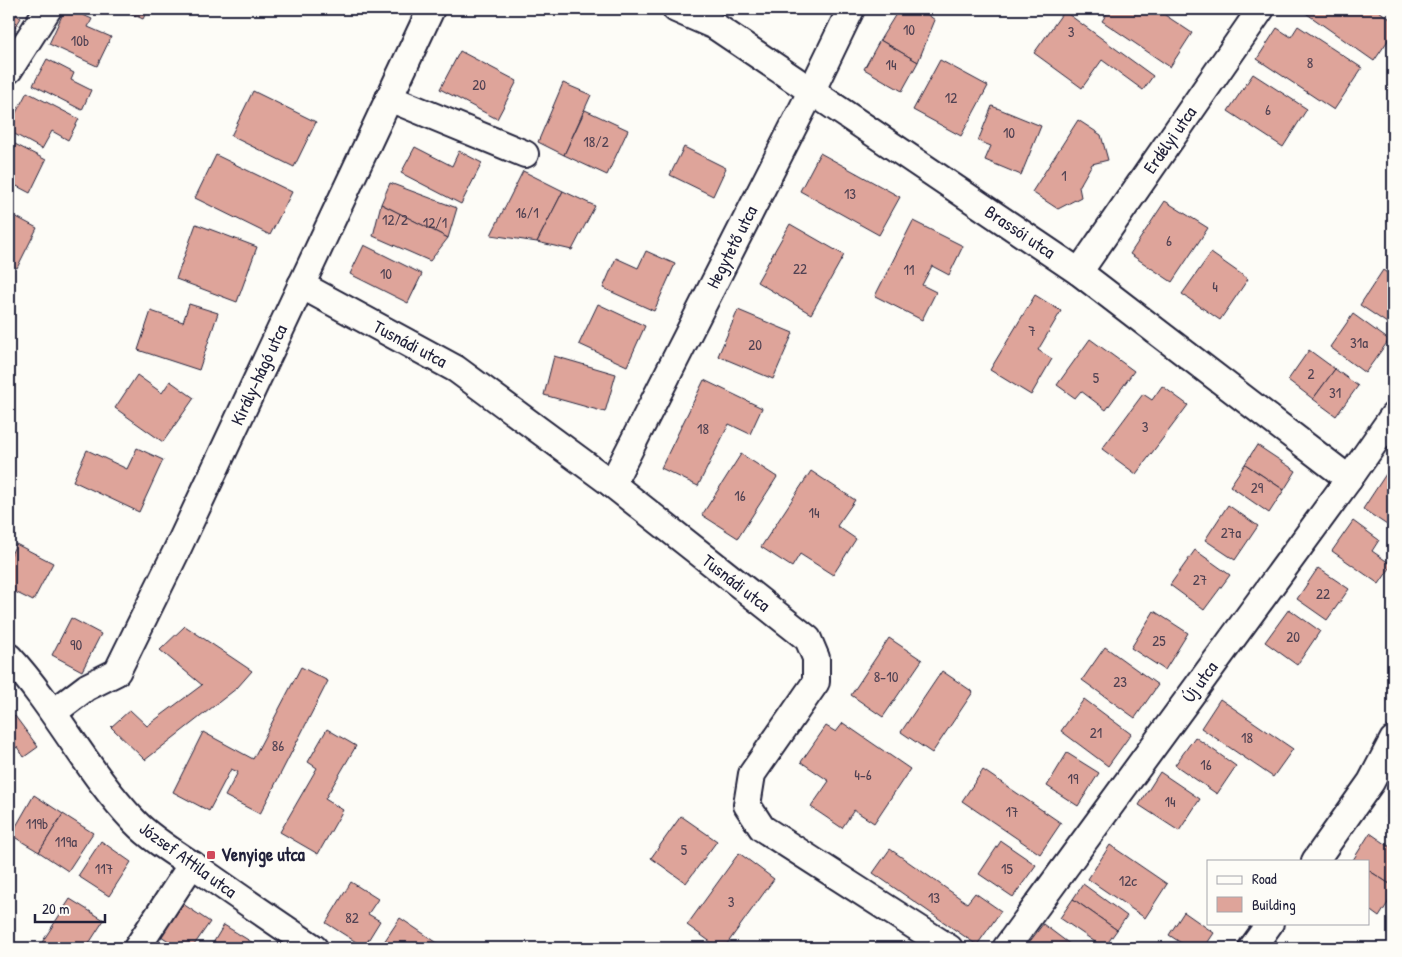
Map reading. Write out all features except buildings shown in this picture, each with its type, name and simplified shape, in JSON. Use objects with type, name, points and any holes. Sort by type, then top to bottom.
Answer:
[{"type":"street","points":[[9,70],[48,9]]},
{"type":"street","name":"Király-hágó utca","points":[[54,712],[87,688],[118,672],[431,9]]},
{"type":"street","name":"Brassói utca","points":[[676,9],[715,26],[1079,272],[1349,479]]},
{"type":"street","name":"Hegytető utca","points":[[612,484],[811,92],[851,9]]},
{"type":"street","name":"Erdélyi utca","points":[[1079,272],[1262,9]]},
{"type":"street","points":[[389,98],[525,154]]},
{"type":"street","name":"Tusnádi utca","points":[[301,285],[456,369],[612,484],[808,639],[816,658],[816,682],[752,774],[747,805],[762,828],[949,948]]},
{"type":"street","name":"Új utca","points":[[1006,948],[1393,416]]},
{"type":"street","name":"József Attila utca","points":[[9,657],[54,712],[105,788],[136,823],[314,948]]},
{"type":"street","points":[[1316,860],[1371,782],[1393,740]]},
{"type":"street","points":[[137,948],[192,864]]},
{"type":"street","points":[[1252,948],[1269,924]]},
{"type":"place","name":"Venyige utca","points":[[211,855]]}]
